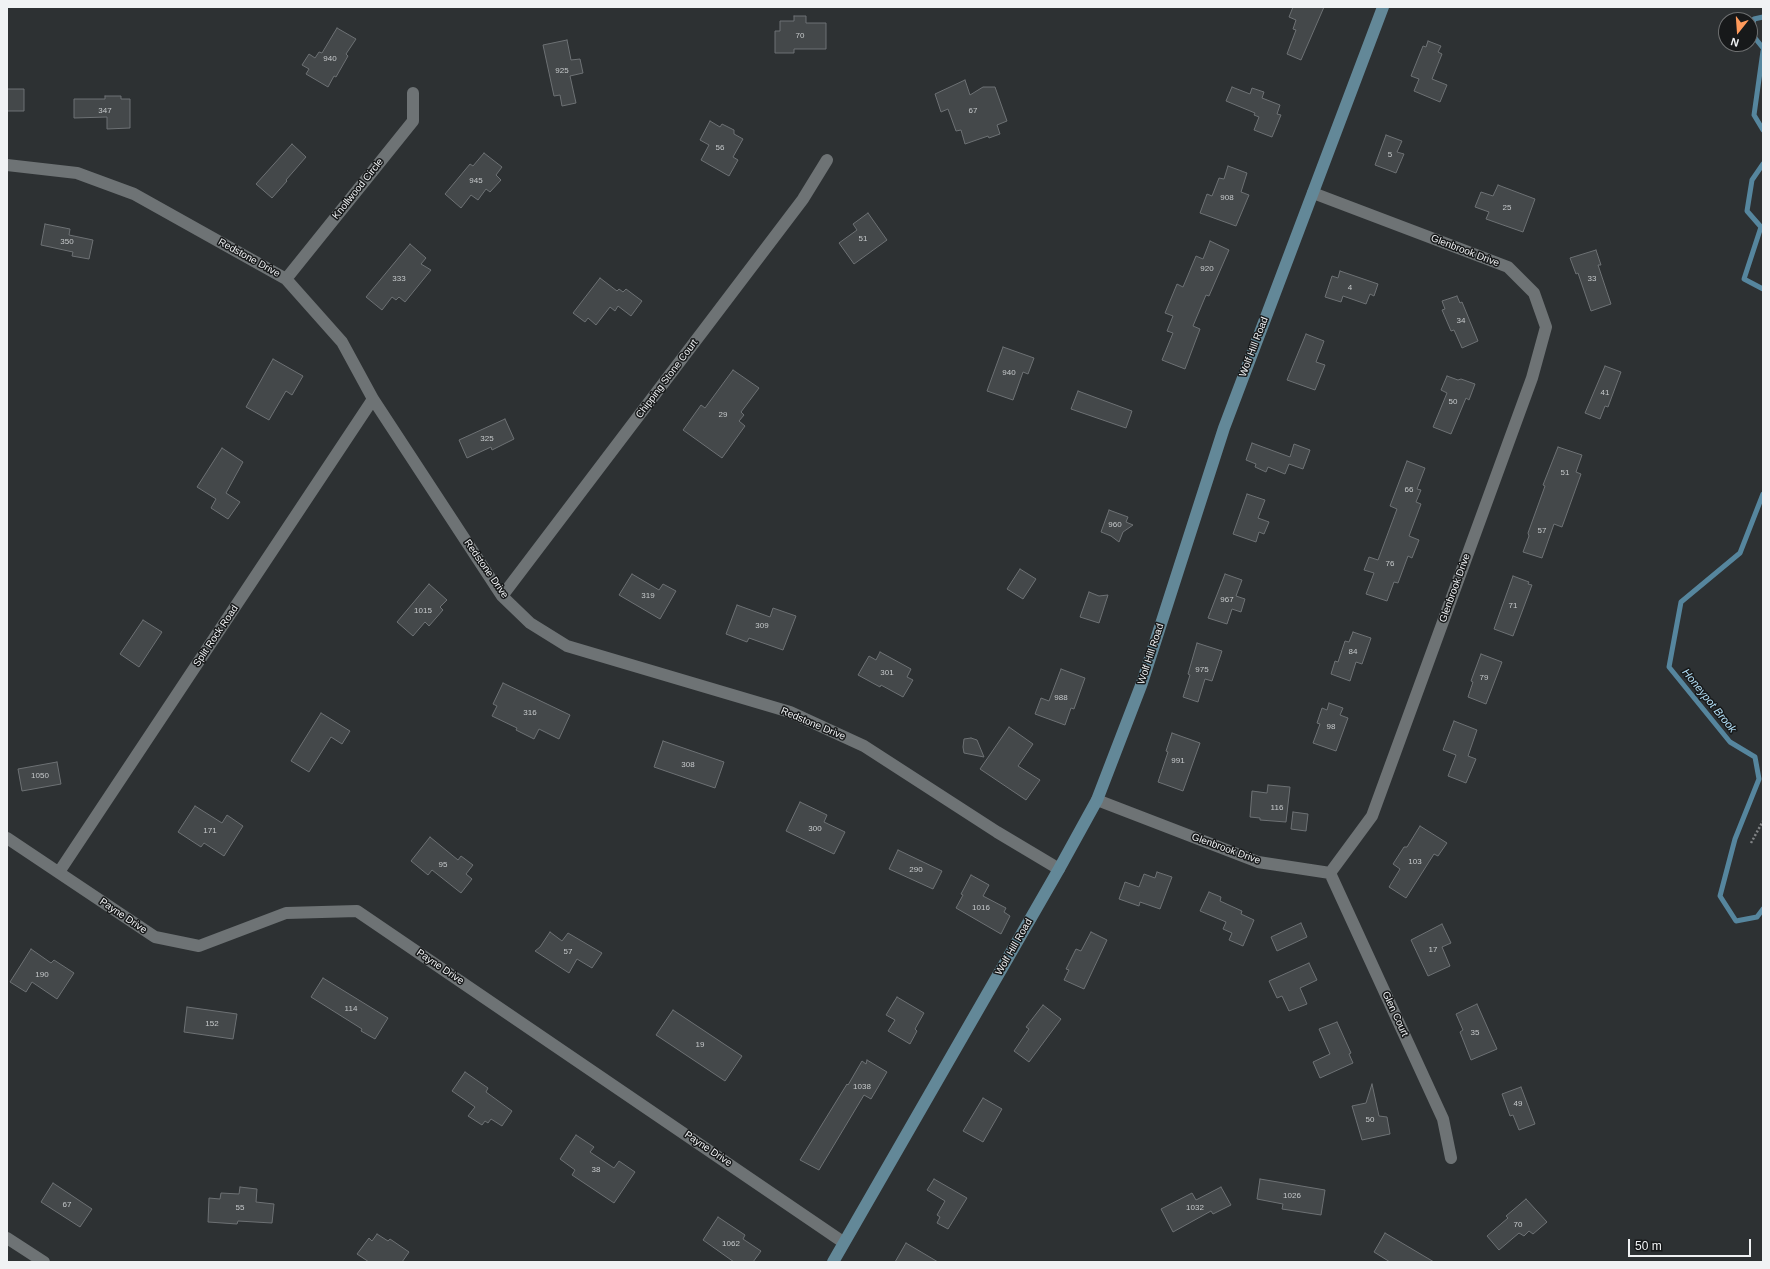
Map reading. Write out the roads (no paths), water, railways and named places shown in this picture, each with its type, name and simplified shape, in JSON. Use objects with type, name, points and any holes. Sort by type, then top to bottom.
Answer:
[{"type":"street","name":"Wolf Hill Road","points":[[832,1262],[1059,869],[1097,800],[1142,682],[1224,428],[1383,7]]},
{"type":"street","name":"Knollwood Circle","points":[[286,279],[413,121],[413,93]]},
{"type":"street","name":"Chipping Stone Court","points":[[502,596],[803,199],[827,160]]},
{"type":"street","name":"Redstone Drive","points":[[7,166],[77,173],[134,194],[286,279],[342,342],[372,399],[502,596],[530,623],[567,646],[790,712],[864,746],[997,832],[1059,869]]},
{"type":"street","name":"Glenbrook Drive","points":[[1097,800],[1258,862],[1330,873],[1372,816],[1532,378],[1546,327],[1534,293],[1508,267],[1313,193]]},
{"type":"street","name":"Split Rock Road","points":[[59,872],[372,399]]},
{"type":"street","name":"Payne Drive","points":[[7,838],[155,937],[199,946],[286,913],[357,911],[843,1242]]},
{"type":"street","name":"Glen Court","points":[[1330,873],[1443,1118],[1450,1158]]},
{"type":"street","points":[[7,1238],[44,1262]]},
{"type":"waterway","name":"Honeypot Brook","points":[[1763,17],[1754,19],[1751,33],[1763,48]]},
{"type":"waterway","name":"Honeypot Brook","points":[[1763,51],[1754,115],[1763,130]]},
{"type":"waterway","name":"Honeypot Brook","points":[[1763,164],[1752,180],[1747,211],[1761,227],[1744,279],[1763,289]]},
{"type":"waterway","name":"Honeypot Brook","points":[[1763,494],[1740,553],[1681,602],[1669,667],[1730,742],[1755,757],[1759,779],[1735,839],[1720,896],[1736,921],[1757,917],[1763,909]]}]
